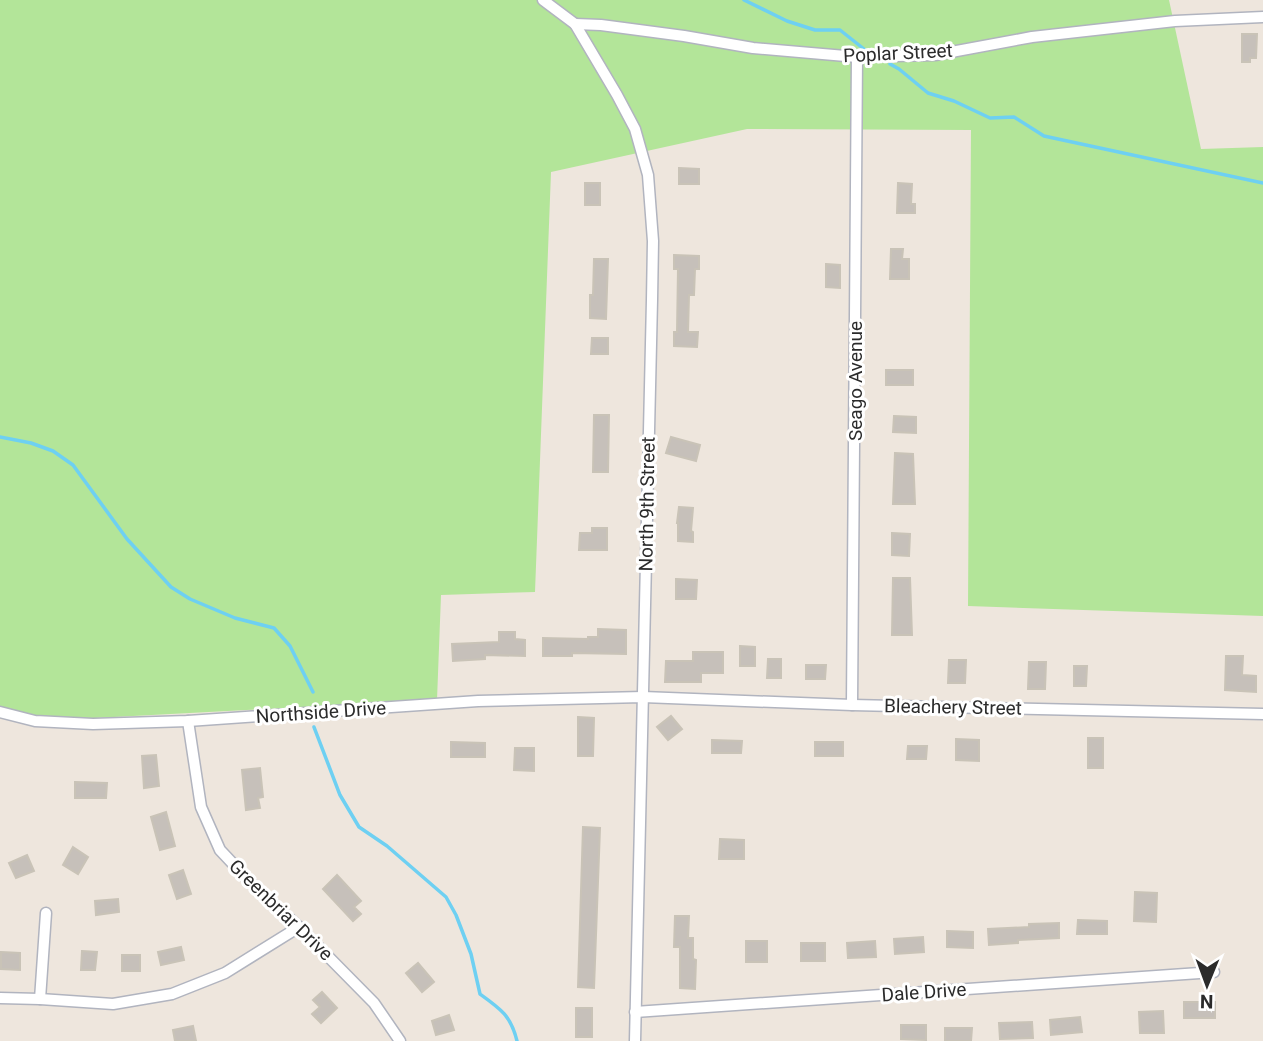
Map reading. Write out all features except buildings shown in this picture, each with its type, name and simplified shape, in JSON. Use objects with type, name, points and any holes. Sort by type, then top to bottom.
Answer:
[{"type":"street","name":"North 9th Street","points":[[543,0],[575,23],[635,129],[648,175],[653,241],[635,1041]]},
{"type":"street","name":"Poplar Street","points":[[575,23],[753,48],[857,57],[935,55],[1032,37],[1174,21],[1263,17]]},
{"type":"street","name":"Seago Avenue","points":[[852,705],[857,57]]},
{"type":"street","name":"Bleachery Street","points":[[643,697],[852,705],[1263,714]]},
{"type":"street","name":"Northside Drive","points":[[0,712],[35,721],[93,724],[188,721],[478,701],[643,697]]},
{"type":"street","name":"Greenbriar Drive","points":[[188,721],[201,807],[220,850],[374,1003],[400,1041]]},
{"type":"street","points":[[40,999],[46,913]]},
{"type":"street","points":[[0,998],[113,1004],[172,994],[225,973],[299,927]]},
{"type":"street","name":"Dale Drive","points":[[635,1012],[1214,972]]},
{"type":"green space","points":[[0,0],[1169,0],[1201,149],[1263,147],[1263,616],[968,606],[971,130],[747,129],[551,172],[535,592],[441,595],[437,700],[38,721],[0,709]]},
{"type":"waterway","points":[[744,0],[787,21],[815,30],[840,30],[869,53]]},
{"type":"waterway","points":[[890,64],[928,93],[954,101],[990,118],[1014,117],[1044,136],[1263,183]]},
{"type":"waterway","points":[[0,437],[31,443],[53,451],[73,465],[127,539],[171,587],[190,599],[235,618],[274,628],[290,646],[313,692]]},
{"type":"waterway","points":[[314,727],[340,795],[359,827],[387,846],[446,897],[471,954],[480,994],[504,1014],[512,1025],[517,1041]]}]
